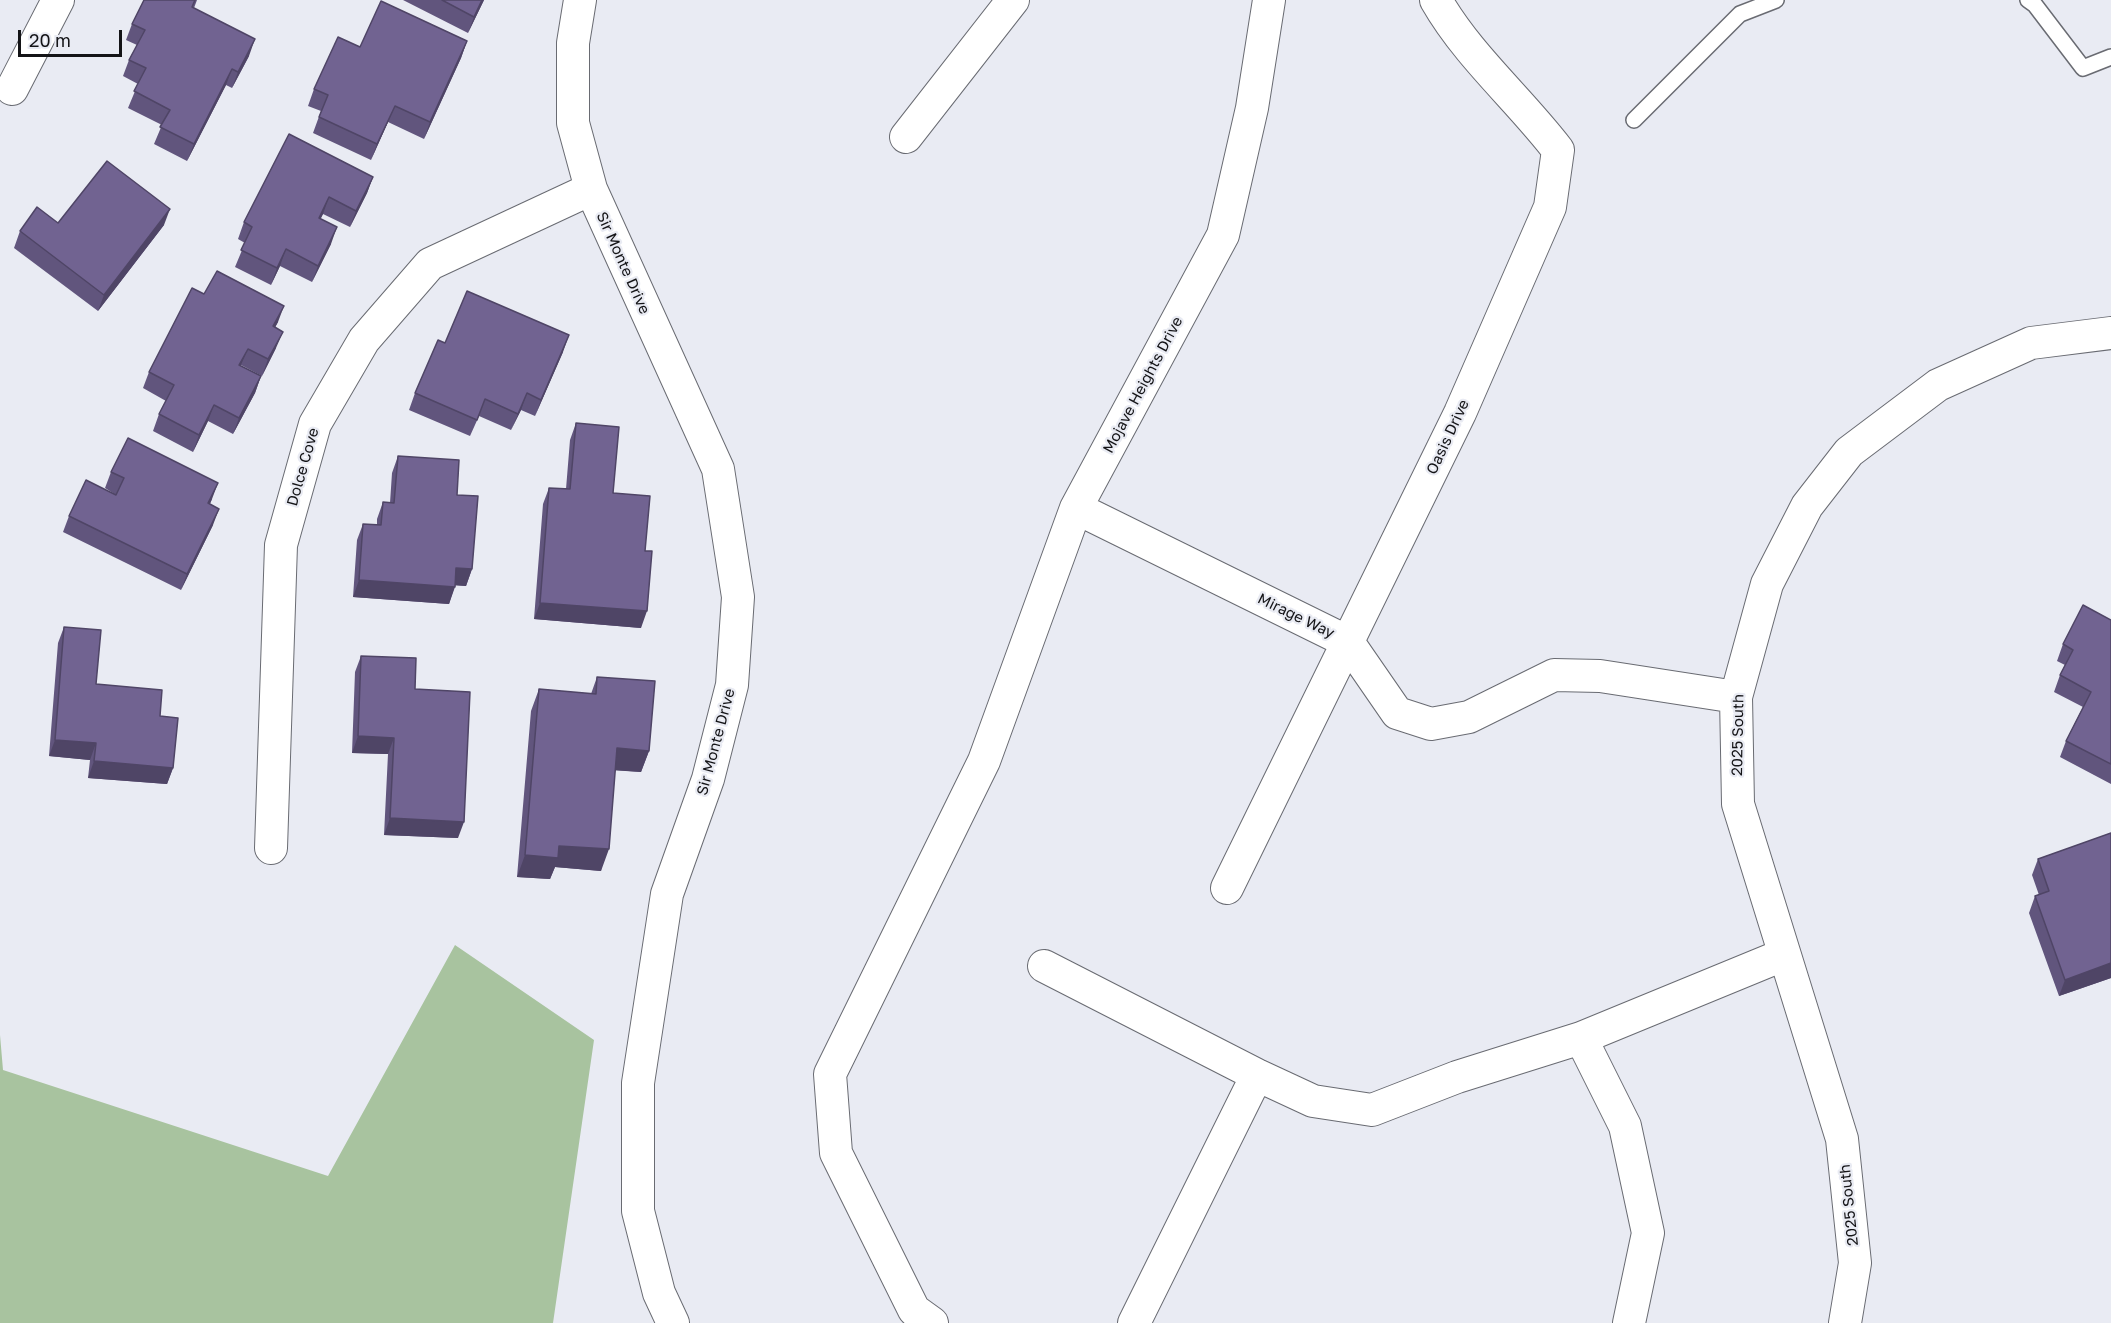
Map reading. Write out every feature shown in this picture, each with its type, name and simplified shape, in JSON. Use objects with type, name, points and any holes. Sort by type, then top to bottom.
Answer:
[{"type":"street","points":[[12,88],[58,0]]},
{"type":"street","name":"Sir Monte Drive","points":[[580,0],[573,43],[573,123],[591,189],[718,469],[738,597],[732,685],[708,779],[667,894],[638,1083],[638,1211],[659,1293],[673,1323]]},
{"type":"street","points":[[906,137],[1013,0]]},
{"type":"street","name":"Mojave Heights Drive","points":[[932,1323],[914,1310],[836,1153],[830,1074],[984,761],[1077,508],[1223,235],[1252,108],[1269,0]]},
{"type":"street","name":"Oasis Drive","points":[[1227,888],[1460,413],[1550,207],[1558,150],[1530,113],[1463,40],[1436,0]]},
{"type":"street","name":"Dolce Cove","points":[[271,848],[281,545],[315,424],[364,340],[430,264],[591,189]]},
{"type":"street","name":"2025 South","points":[[1845,1323],[1855,1263],[1842,1139],[1738,804],[1736,697],[1767,584],[1807,506],[1849,452],[1938,385],[2031,343],[2111,333]]},
{"type":"street","name":"Mirage Way","points":[[1077,508],[1348,642],[1397,713],[1431,724],[1468,717],[1554,675],[1600,676],[1736,697]]},
{"type":"street","points":[[1044,966],[1257,1075],[1313,1101],[1372,1110],[1457,1077],[1581,1038],[1783,955]]},
{"type":"street","points":[[1581,1038],[1625,1126],[1648,1233],[1629,1323]]},
{"type":"street","points":[[1134,1323],[1257,1075]]},
{"type":"lane","points":[[1634,120],[1740,14],[1776,0]]},
{"type":"lane","points":[[2028,0],[2035,5],[2083,68],[2111,57]]},
{"type":"green space","points":[[455,945],[594,1040],[553,1323],[0,1323],[0,1035],[3,1070],[328,1176]]},
{"type":"building","points":[[144,0],[195,0],[192,7],[255,39],[238,72],[232,69],[194,144],[160,127],[170,110],[134,91],[146,68],[129,60],[145,30],[132,24]]},
{"type":"building","points":[[442,0],[482,0],[474,17]]},
{"type":"building","points":[[381,1],[467,41],[430,122],[395,106],[377,144],[319,117],[328,95],[314,89],[338,37],[360,47]]},
{"type":"building","points":[[289,134],[373,177],[356,211],[329,197],[319,218],[337,227],[318,266],[286,249],[277,268],[241,250],[252,227],[244,222]]},
{"type":"building","points":[[107,161],[170,209],[104,295],[20,231],[37,207],[58,223]]},
{"type":"building","points":[[217,271],[284,306],[273,326],[283,332],[268,359],[248,349],[239,365],[261,376],[239,418],[214,405],[199,435],[159,414],[174,385],[149,372],[192,288],[204,294]]},
{"type":"building","points":[[467,291],[569,335],[541,400],[527,393],[518,414],[485,399],[477,420],[415,393],[438,340],[445,343]]},
{"type":"building","points":[[576,423],[619,427],[613,493],[650,496],[645,551],[652,551],[647,611],[540,603],[549,488],[570,489]]},
{"type":"building","points":[[128,438],[218,483],[208,503],[219,509],[187,574],[69,516],[86,480],[116,495],[124,478],[111,472]]},
{"type":"building","points":[[398,456],[459,460],[457,495],[478,496],[472,569],[456,568],[455,587],[359,580],[363,524],[381,525],[383,502],[394,503]]},
{"type":"building","points":[[2083,605],[2111,620],[2111,764],[2066,741],[2091,692],[2060,675],[2073,650],[2063,644]]},
{"type":"building","points":[[64,627],[101,630],[96,684],[162,690],[160,716],[178,718],[173,768],[94,761],[96,743],[55,740]]},
{"type":"building","points":[[361,656],[416,658],[415,689],[470,692],[464,822],[390,818],[394,738],[358,736]]},
{"type":"building","points":[[597,677],[655,681],[649,751],[617,748],[609,849],[559,846],[558,858],[525,855],[539,689],[596,694]]},
{"type":"building","points":[[2111,833],[2111,963],[2065,980],[2035,896],[2049,891],[2038,859]]}]
